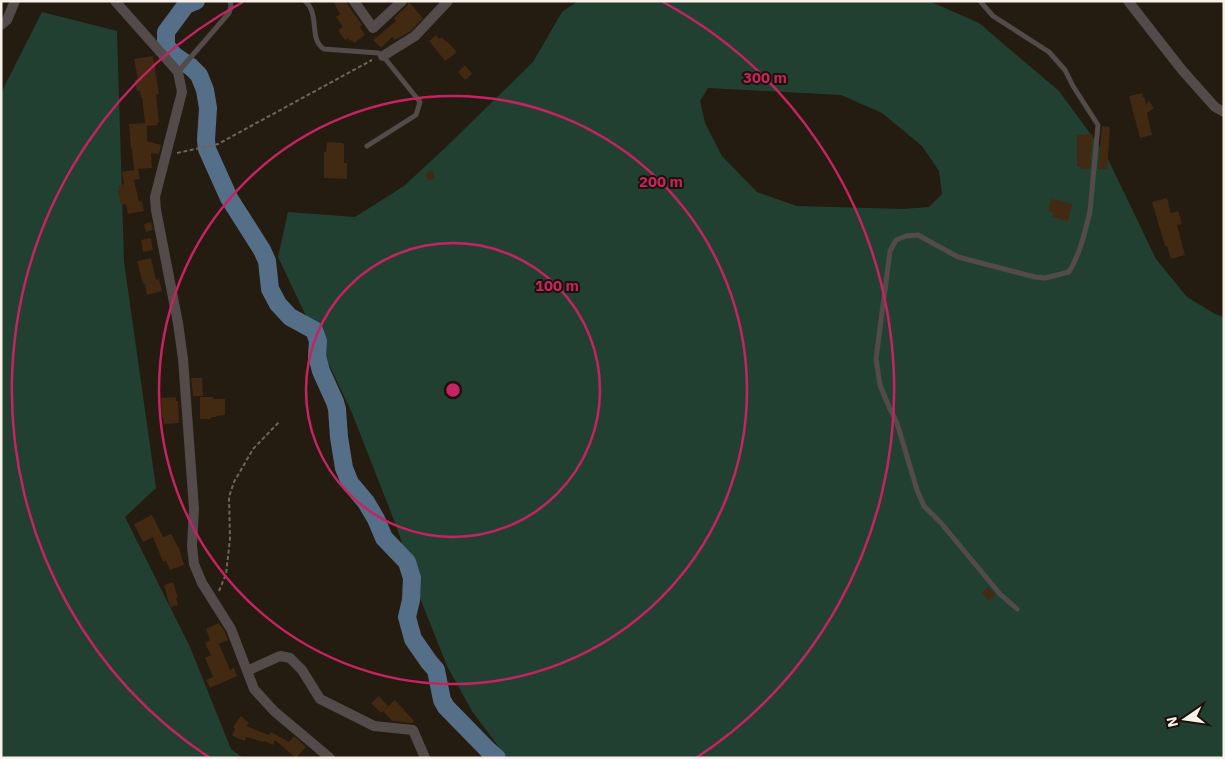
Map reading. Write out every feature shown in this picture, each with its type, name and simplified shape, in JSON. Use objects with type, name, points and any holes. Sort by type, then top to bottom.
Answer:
[{"type":"street","points":[[1,25],[7,20],[15,1]]},
{"type":"street","points":[[115,1],[181,69],[182,92],[155,197],[183,359],[194,509],[192,546],[194,564],[202,583],[231,629],[254,689],[274,711],[330,758]]},
{"type":"street","points":[[354,1],[373,28],[402,1]]},
{"type":"street","points":[[384,56],[415,36],[448,1]]},
{"type":"street","points":[[1128,1],[1182,70],[1215,107],[1224,112]]},
{"type":"street","points":[[247,670],[280,656],[290,658],[302,670],[320,699],[374,726],[413,730],[425,758]]},
{"type":"lane","points":[[181,69],[229,13],[230,1]]},
{"type":"lane","points":[[305,1],[310,7],[315,24],[316,41],[319,46],[324,49],[378,53],[384,56],[420,102],[416,115],[368,146]]},
{"type":"lane","points":[[980,1],[993,16],[1049,52],[1065,70],[1098,125],[1087,225],[1076,262],[1069,272],[1045,278],[958,257],[918,235],[906,236],[896,240],[890,251],[876,359],[880,385],[898,423],[917,490],[924,506],[941,523],[1000,594],[1017,609]]},
{"type":"path","points":[[167,155],[218,144],[378,57],[384,56]]},
{"type":"path","points":[[216,606],[226,574],[230,539],[229,497],[234,482],[252,449],[280,422]]},
{"type":"green space","points":[[578,1],[929,1],[979,23],[1059,91],[1106,155],[1156,259],[1187,297],[1215,314],[1224,317],[1224,758],[507,758],[472,711],[447,666],[420,598],[397,528],[352,413],[278,257],[288,212],[355,217],[404,186],[533,62],[562,12]],"holes":[[[708,88],[841,95],[882,113],[922,146],[939,171],[942,194],[929,207],[903,209],[797,206],[757,192],[722,156],[705,123],[700,101]]]},
{"type":"green space","points":[[42,12],[117,31],[124,262],[156,488],[125,517],[190,647],[231,749],[243,758],[1,758],[1,93]]},
{"type":"building","points":[[333,1],[345,1],[362,25],[360,27],[365,35],[354,43],[348,38],[345,40],[338,30],[343,27],[336,17],[340,14]]},
{"type":"building","points":[[409,2],[423,18],[411,31],[395,40],[392,37],[381,48],[373,40],[396,21],[394,18]]},
{"type":"building","points":[[436,35],[439,39],[442,37],[447,41],[456,51],[445,61],[429,41]]},
{"type":"building","points":[[153,56],[159,94],[156,95],[159,122],[157,123],[158,125],[147,126],[147,141],[161,145],[159,154],[151,153],[152,168],[138,169],[140,179],[134,180],[139,202],[142,201],[144,211],[128,214],[126,204],[121,205],[118,190],[120,190],[119,186],[124,184],[122,172],[134,170],[129,124],[145,123],[142,97],[140,91],[137,91],[135,80],[138,79],[134,59]]},
{"type":"building","points":[[465,65],[472,74],[465,80],[458,72]]},
{"type":"building","points":[[1142,93],[1146,104],[1149,101],[1154,108],[1147,113],[1152,135],[1140,138],[1129,96]]},
{"type":"building","points":[[1102,126],[1110,127],[1107,169],[1098,169]]},
{"type":"building","points":[[1093,134],[1090,169],[1081,169],[1081,167],[1077,167],[1077,135]]},
{"type":"building","points":[[327,143],[343,143],[344,145],[344,163],[347,163],[347,179],[324,178],[324,152],[326,152]]},
{"type":"building","points":[[432,170],[435,178],[429,181],[425,174]]},
{"type":"building","points":[[1167,198],[1171,213],[1178,211],[1182,224],[1177,225],[1185,255],[1171,259],[1167,246],[1165,246],[1152,202]]},
{"type":"building","points":[[1051,199],[1072,204],[1068,221],[1052,217],[1053,212],[1048,211]]},
{"type":"building","points":[[151,222],[153,230],[146,232],[144,224]]},
{"type":"building","points":[[151,238],[153,250],[143,252],[141,240]]},
{"type":"building","points":[[151,258],[156,280],[159,279],[162,291],[147,295],[137,261]]},
{"type":"building","points":[[191,378],[202,378],[203,396],[193,396]]},
{"type":"building","points":[[176,397],[176,401],[178,401],[179,423],[164,424],[161,398]]},
{"type":"building","points":[[200,397],[225,399],[225,415],[211,417],[211,419],[200,419]]},
{"type":"building","points":[[152,515],[163,537],[171,534],[179,548],[184,565],[170,570],[166,561],[163,562],[153,537],[143,542],[134,524]]},
{"type":"building","points":[[173,582],[178,605],[170,607],[164,585]]},
{"type":"building","points":[[988,587],[995,595],[989,601],[982,593]]},
{"type":"building","points":[[219,623],[228,640],[219,644],[230,670],[234,668],[237,676],[210,688],[206,680],[213,677],[205,658],[211,655],[205,643],[210,640],[206,629]]},
{"type":"building","points":[[379,696],[388,706],[381,713],[371,703]]},
{"type":"building","points":[[395,700],[414,721],[412,723],[392,721],[383,711]]},
{"type":"building","points":[[241,716],[249,723],[246,726],[269,735],[271,732],[289,742],[294,736],[306,747],[296,758],[275,740],[273,745],[246,737],[245,741],[237,738],[232,735],[235,729],[233,727]]},
{"type":"waterway","points":[[196,1],[186,5],[166,32],[166,46],[175,56],[199,75],[205,90],[208,108],[207,149],[229,198],[267,261],[270,289],[278,304],[290,317],[314,330],[318,341],[317,356],[321,371],[337,409],[344,468],[350,483],[366,502],[384,538],[407,562],[412,578],[411,600],[407,617],[413,639],[436,670],[442,700],[446,707],[497,758]]}]
